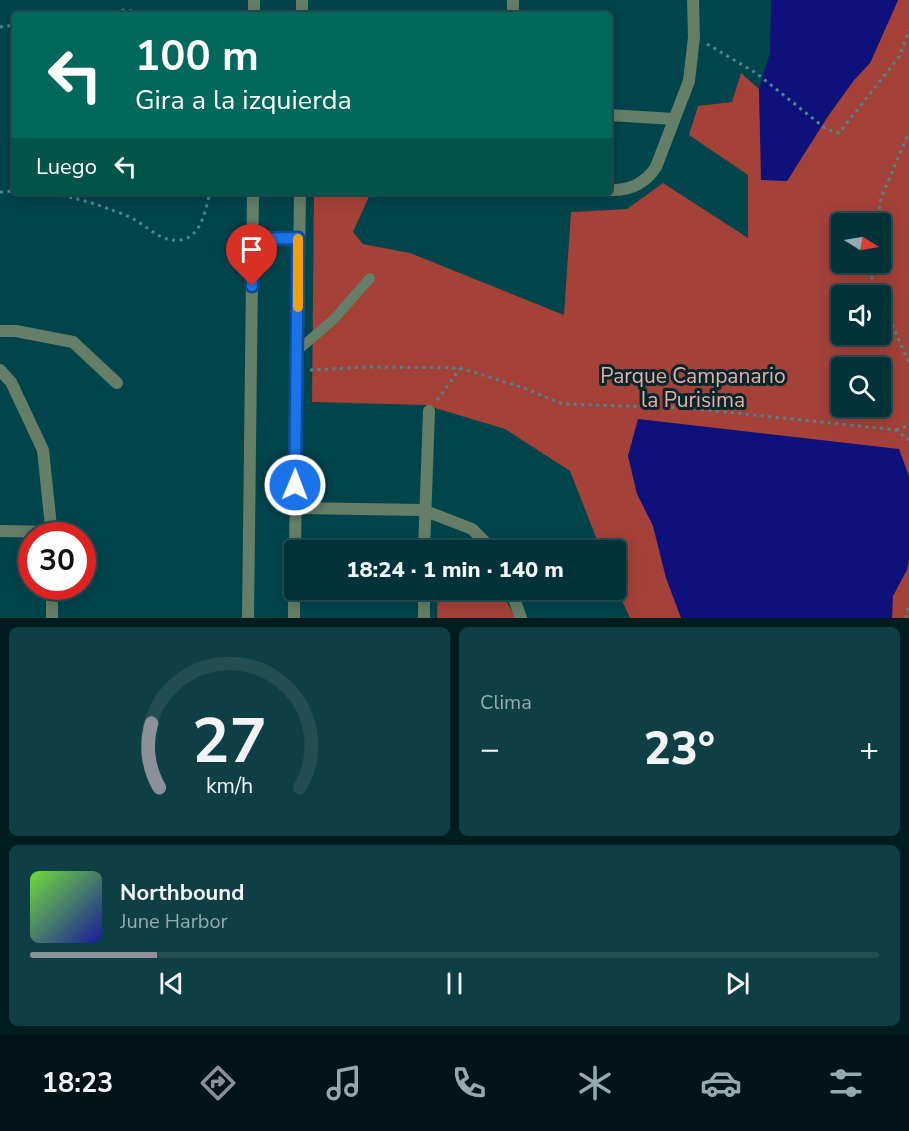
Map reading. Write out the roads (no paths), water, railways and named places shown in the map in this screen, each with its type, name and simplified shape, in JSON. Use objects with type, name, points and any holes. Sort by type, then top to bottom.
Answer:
[{"type":"street","points":[[612,190],[629,189],[651,176],[689,81],[694,37],[693,0]]},
{"type":"street","points":[[612,115],[674,119]]},
{"type":"street","points":[[248,618],[253,195]]},
{"type":"street","points":[[294,540],[300,195]]},
{"type":"street","points":[[253,239],[298,238]]},
{"type":"street","points":[[0,331],[16,331],[73,342],[117,383]]},
{"type":"street","points":[[0,370],[11,382],[43,450],[51,522]]},
{"type":"street","points":[[424,540],[423,510],[429,411]]},
{"type":"street","points":[[295,508],[423,510],[472,529],[483,540]]},
{"type":"street","points":[[0,531],[18,532]]},
{"type":"street","points":[[52,600],[52,618]]},
{"type":"street","points":[[294,600],[294,618]]},
{"type":"street","points":[[424,600],[424,618]]},
{"type":"street","points":[[515,600],[521,618]]},
{"type":"lane","points":[[297,351],[334,319],[370,278]]},
{"type":"park label","name":"Parque Campanario la Purisima","points":[[693,388]]}]
